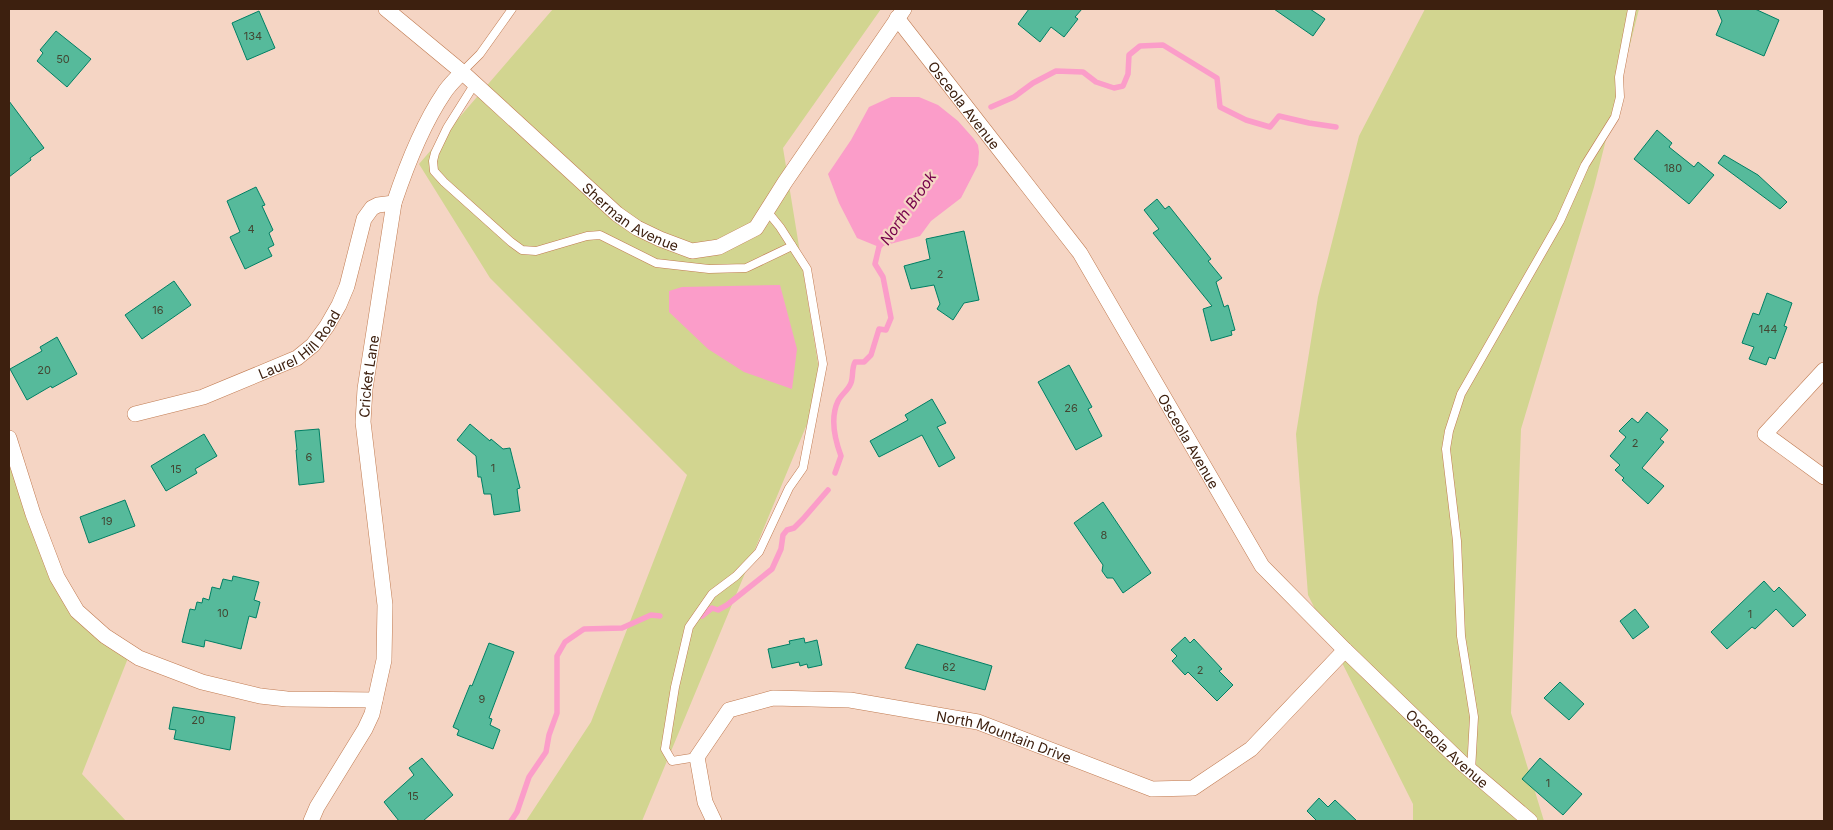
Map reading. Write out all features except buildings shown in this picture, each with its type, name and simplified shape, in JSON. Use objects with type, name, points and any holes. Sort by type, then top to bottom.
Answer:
[{"type":"street","name":"Sherman Avenue","points":[[386,9],[462,72],[617,214],[637,228],[692,251],[719,247],[756,228],[901,13]]},
{"type":"street","name":"Osceola Avenue","points":[[901,13],[1080,253],[1262,566],[1345,650],[1471,771],[1530,821]]},
{"type":"street","name":"Cricket Lane","points":[[311,821],[317,807],[365,729],[375,700],[384,660],[385,605],[363,422],[364,389],[394,203],[402,177],[426,126],[444,92],[462,72]]},
{"type":"street","name":"Laurel Hill Road","points":[[135,414],[203,397],[297,358],[312,345],[339,304],[346,286],[364,219],[372,208],[378,205],[394,203]]},
{"type":"street","points":[[1824,370],[1765,434],[1824,477]]},
{"type":"street","points":[[9,438],[33,514],[58,577],[78,611],[105,636],[139,658],[202,682],[260,696],[287,699],[375,700]]},
{"type":"street","name":"North Mountain Drive","points":[[697,757],[729,710],[773,698],[850,700],[978,722],[1152,789],[1194,788],[1251,749],[1345,650]]},
{"type":"street","points":[[697,757],[705,802],[714,821]]},
{"type":"lane","points":[[462,72],[480,54],[512,9]]},
{"type":"lane","points":[[1471,771],[1474,717],[1461,636],[1457,541],[1446,449],[1449,431],[1461,394],[1560,221],[1585,165],[1615,117],[1620,97],[1619,77],[1632,9]]},
{"type":"lane","points":[[474,85],[447,128],[435,153],[432,161],[434,170],[444,182],[510,242],[522,250],[536,251],[587,236],[600,235],[656,263],[709,270],[746,268],[792,246]]},
{"type":"lane","points":[[697,757],[672,761],[665,749],[674,688],[689,627],[712,594],[736,576],[759,552],[789,488],[803,468],[823,364],[806,268],[780,227],[767,211]]},
{"type":"green space","points":[[553,9],[881,9],[783,148],[822,388],[642,821],[526,821],[591,722],[687,475],[490,278],[419,164]]},
{"type":"green space","points":[[1425,9],[1639,9],[1594,187],[1521,429],[1511,713],[1544,821],[1413,821],[1413,804],[1308,595],[1296,434],[1318,297],[1359,136]]},
{"type":"green space","points":[[9,442],[77,611],[130,653],[82,774],[126,821],[9,821]]},
{"type":"water","points":[[891,97],[919,97],[938,105],[958,121],[978,145],[978,165],[961,198],[931,221],[920,236],[879,247],[857,238],[839,203],[828,174],[851,140],[869,107]]},
{"type":"water","points":[[780,285],[797,349],[792,389],[744,372],[708,349],[669,312],[669,291],[682,287]]},
{"type":"waterway","name":"North Brook","points":[[991,107],[1014,97],[1033,83],[1056,71],[1083,72],[1096,82],[1114,88],[1123,86],[1128,74],[1129,55],[1140,46],[1163,45],[1217,78],[1220,107],[1246,120],[1270,127],[1279,116],[1336,127]]},
{"type":"waterway","name":"North Brook","points":[[835,473],[841,456],[834,429],[834,415],[839,399],[851,383],[855,362],[864,362],[871,355],[879,329],[886,330],[891,318],[883,277],[875,264],[879,247],[884,241]]},
{"type":"waterway","name":"North Brook","points":[[702,616],[712,608],[718,610],[727,605],[772,569],[781,549],[783,535],[787,530],[794,528],[828,490]]},
{"type":"waterway","name":"North Brook","points":[[511,821],[517,812],[529,777],[546,752],[549,735],[557,713],[557,656],[565,642],[584,629],[622,628],[651,615],[660,616]]}]
